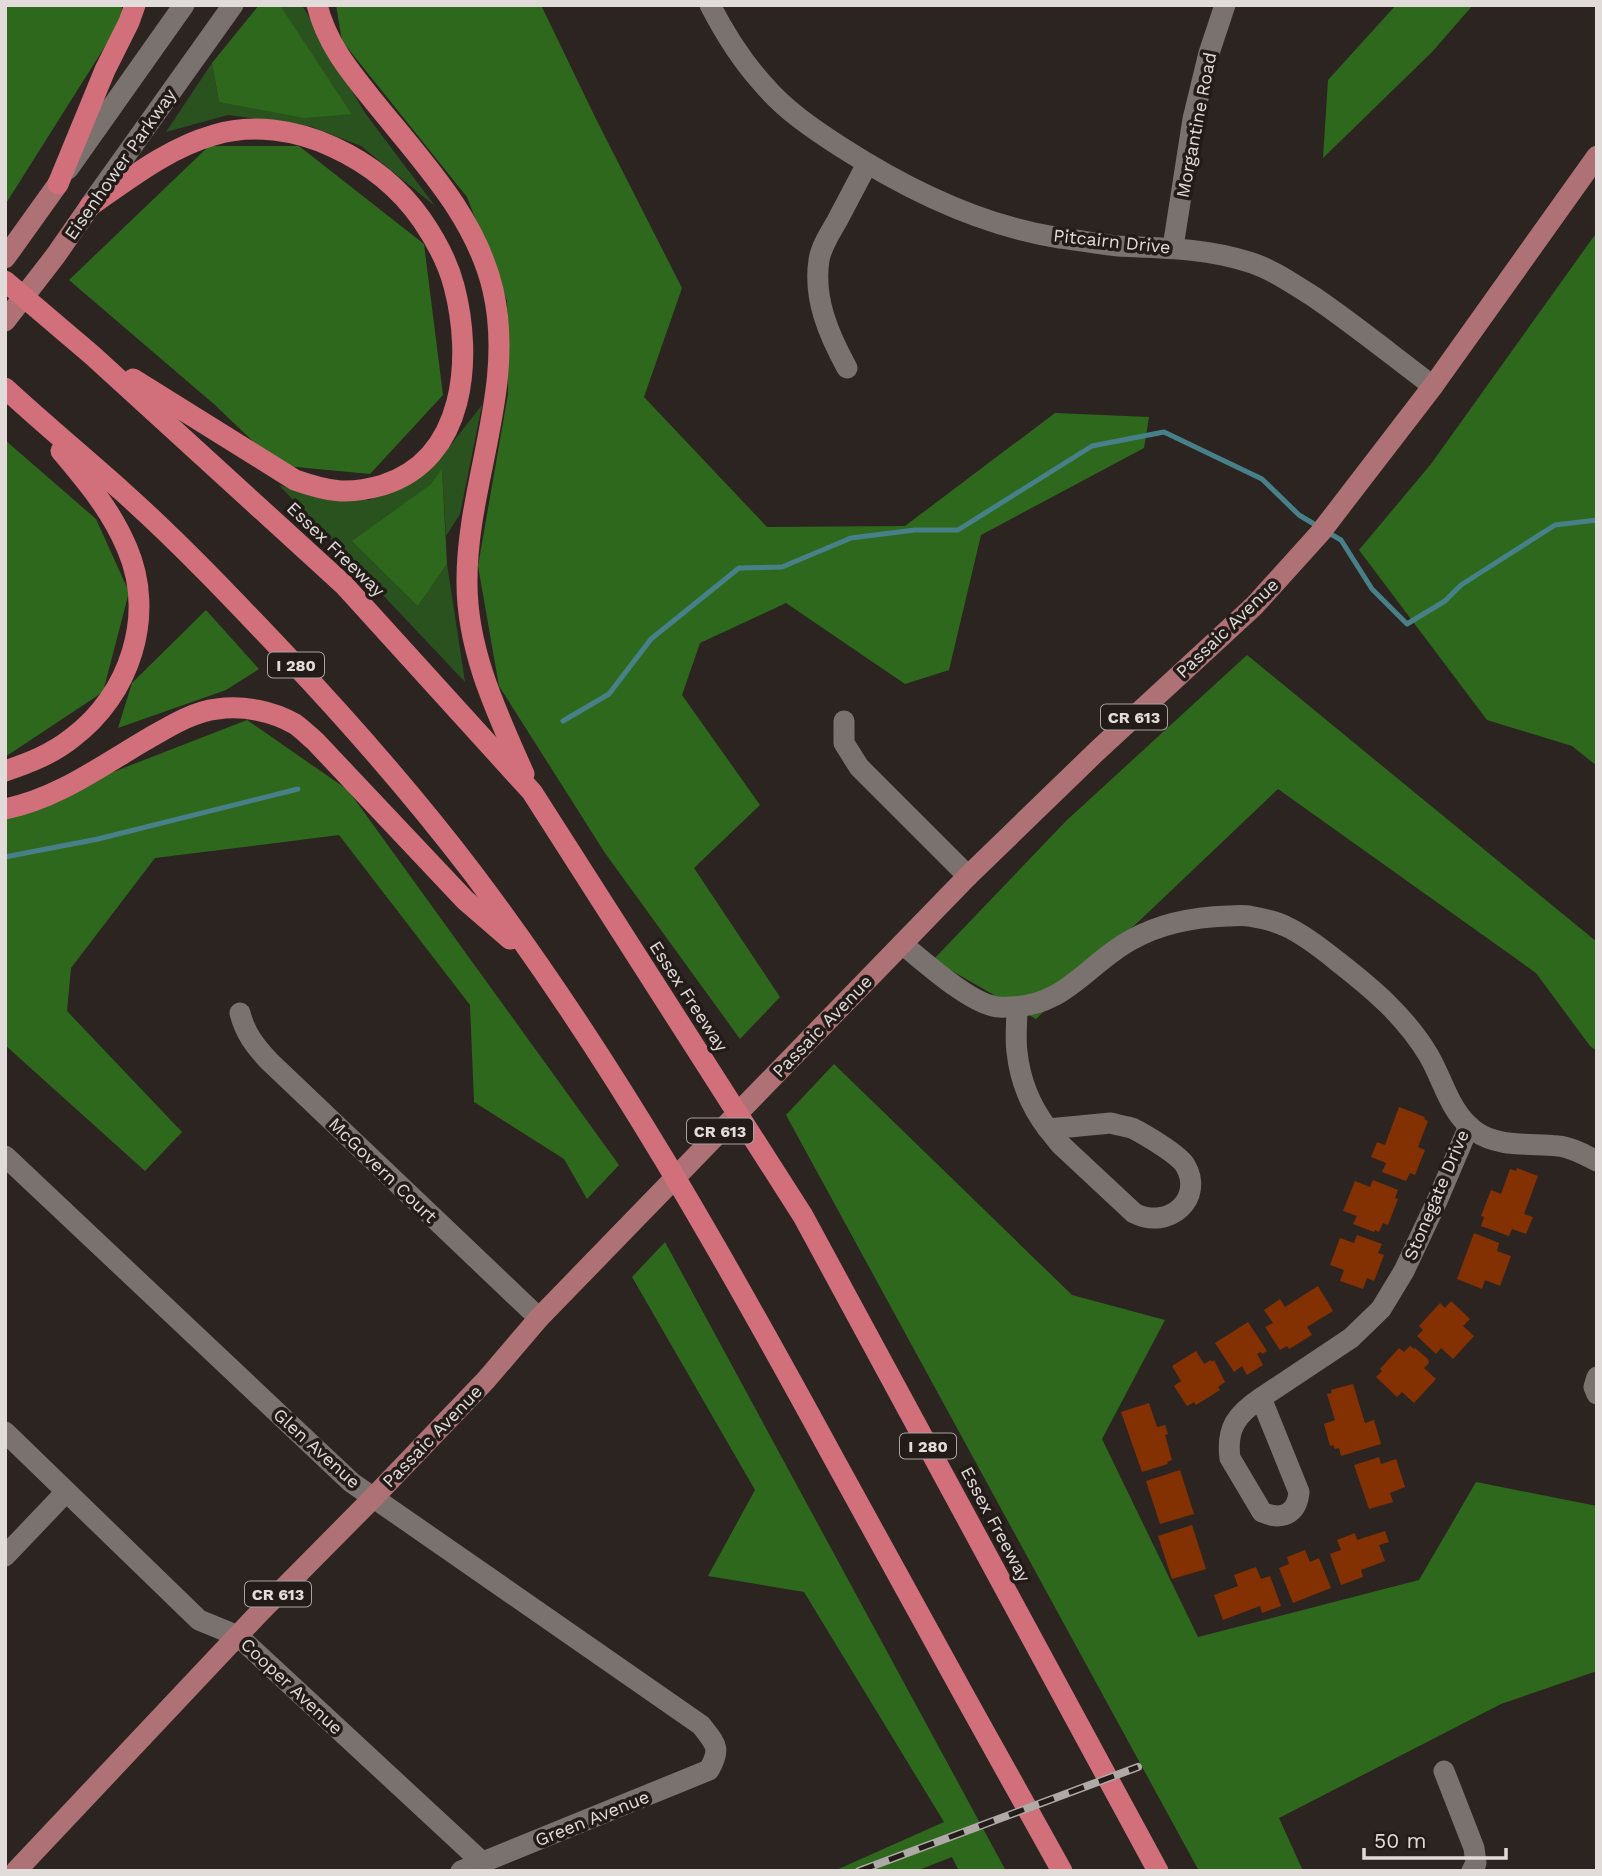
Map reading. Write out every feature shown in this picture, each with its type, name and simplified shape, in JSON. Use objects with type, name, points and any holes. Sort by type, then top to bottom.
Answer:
[{"type":"highway","points":[[58,184],[135,5]]},
{"type":"highway","points":[[317,5],[323,26],[341,60],[446,191],[462,215],[475,240],[493,288],[499,338],[499,366],[468,554],[467,597],[473,639],[492,702],[532,792]]},
{"type":"highway","points":[[90,206],[165,155],[215,134],[265,129],[301,135],[324,143],[366,164],[406,199],[422,220],[446,263],[453,284],[462,329],[463,355],[457,400],[449,424],[441,441],[428,457],[413,471],[393,481],[369,489],[345,492],[323,490],[283,473],[92,355]]},
{"type":"highway","name":"Essex Freeway","points":[[5,281],[92,355],[344,584],[532,792],[803,1216],[1157,1871]]},
{"type":"highway","points":[[5,771],[52,752],[89,724],[118,689],[135,645],[139,622],[136,574],[116,525],[102,501],[12,395]]},
{"type":"highway","name":"I 280","points":[[12,395],[134,502],[232,597],[334,706],[471,871],[536,962],[648,1132],[698,1215],[1059,1865]]},
{"type":"highway","points":[[5,808],[19,806],[56,792],[157,733],[195,715],[215,709],[255,709],[296,725],[316,741],[465,900],[536,962]]},
{"type":"main road","name":"Passaic Avenue","points":[[16,1871],[238,1636],[486,1380],[539,1318],[968,876],[1097,751],[1254,606],[1325,526],[1433,386],[1597,156]]},
{"type":"main road","points":[[5,258],[58,184]]},
{"type":"main road","name":"Eisenhower Parkway","points":[[5,321],[90,206]]},
{"type":"street","points":[[58,184],[184,5]]},
{"type":"street","name":"Eisenhower Parkway","points":[[90,206],[233,5]]},
{"type":"street","name":"Pitcairn Drive","points":[[710,5],[724,33],[743,60],[787,109],[813,129],[884,174],[939,201],[996,222],[1055,237],[1116,246],[1173,247],[1250,262],[1288,280],[1331,309],[1433,386]]},
{"type":"street","name":"Morgantine Road","points":[[1173,247],[1193,120],[1209,52],[1225,5]]},
{"type":"street","points":[[847,368],[823,314],[818,288],[819,259],[867,164]]},
{"type":"street","points":[[844,721],[844,743],[859,767],[968,876]]},
{"type":"street","name":"Stonegate Drive","points":[[902,944],[972,999],[994,1007],[1017,1007],[1038,1004],[1059,994],[1132,939],[1172,923],[1207,917],[1248,915],[1284,925],[1322,949],[1373,989],[1407,1024],[1429,1057],[1461,1119],[1469,1126],[1404,1270],[1381,1309],[1351,1338],[1247,1407],[1230,1433],[1230,1458],[1262,1512],[1270,1516],[1283,1516],[1293,1510],[1298,1502],[1299,1492],[1261,1398]]},
{"type":"street","points":[[1017,1007],[1017,1052],[1026,1091],[1036,1114],[1059,1144],[1134,1213],[1144,1218],[1166,1218],[1179,1210],[1186,1201],[1190,1187],[1185,1165],[1177,1156],[1130,1128],[1111,1124],[1048,1129]]},
{"type":"street","name":"McGovern Court","points":[[240,1013],[243,1028],[269,1061],[539,1318]]},
{"type":"street","points":[[1469,1126],[1477,1133],[1499,1141],[1561,1146],[1597,1161]]},
{"type":"street","name":"Glen Avenue","points":[[5,1156],[351,1482],[701,1725],[716,1746],[716,1757]]},
{"type":"street","points":[[1597,1377],[1594,1387],[1597,1394]]},
{"type":"street","name":"Cooper Avenue","points":[[5,1432],[199,1620],[238,1636],[483,1863]]},
{"type":"street","points":[[5,1556],[66,1492]]},
{"type":"street","name":"Green Avenue","points":[[461,1871],[709,1770],[716,1757]]},
{"type":"street","points":[[1444,1770],[1474,1847],[1476,1863],[1472,1871]]},
{"type":"green space","points":[[5,5],[122,5],[121,21],[5,205]]},
{"type":"green space","points":[[259,5],[280,5],[352,114],[304,118],[219,102],[212,63]]},
{"type":"green space","points":[[280,5],[302,5],[365,113],[435,206],[361,146],[309,126],[228,115],[166,132],[212,63],[219,102],[352,114]]},
{"type":"green space","points":[[336,5],[541,5],[682,288],[644,397],[767,527],[905,526],[1055,413],[1149,417],[1144,448],[981,535],[949,670],[905,684],[786,603],[700,643],[682,695],[760,805],[694,868],[780,997],[740,1039],[605,853],[499,686],[478,566],[508,394],[507,301],[467,197],[342,41]]},
{"type":"green space","points":[[1396,5],[1473,5],[1432,52],[1323,158],[1328,80]]},
{"type":"green space","points":[[209,146],[299,146],[424,244],[443,395],[370,474],[286,466],[260,448],[215,405],[69,280]]},
{"type":"green space","points":[[1597,232],[1597,766],[1572,746],[1487,720],[1359,550],[1431,464]]},
{"type":"green space","points":[[482,405],[460,514],[446,536],[442,470],[430,485],[418,606],[447,564],[465,682],[279,485],[325,499],[369,500],[411,483],[446,451]]},
{"type":"green space","points":[[5,440],[96,519],[129,592],[103,692],[5,757]]},
{"type":"green space","points":[[442,469],[447,564],[418,606],[352,541],[430,485]]},
{"type":"green space","points":[[206,610],[259,669],[226,690],[118,728],[132,683]]},
{"type":"green space","points":[[1247,655],[1597,942],[1597,1051],[1590,1046],[1536,973],[1278,789],[1036,1019],[933,960],[1066,821]]},
{"type":"green space","points":[[247,720],[348,790],[619,1165],[587,1199],[564,1159],[474,1102],[470,1005],[339,835],[155,858],[71,968],[67,1011],[182,1132],[145,1171],[5,1045],[5,814]]},
{"type":"green space","points":[[834,1064],[1072,1295],[1165,1320],[1102,1439],[1198,1637],[1419,1580],[1476,1482],[1597,1506],[1597,1671],[1501,1704],[1279,1818],[1303,1871],[1199,1871],[786,1115]]},
{"type":"green space","points":[[665,1242],[1006,1871],[959,1871],[952,1857],[916,1871],[834,1871],[944,1822],[804,1592],[708,1576],[755,1490],[632,1277]]},
{"type":"building","points":[[1399,1107],[1425,1117],[1428,1121],[1418,1147],[1425,1150],[1415,1175],[1410,1173],[1406,1181],[1382,1172],[1386,1163],[1371,1157],[1377,1142],[1385,1145]]},
{"type":"building","points":[[1517,1168],[1538,1176],[1524,1214],[1533,1217],[1526,1234],[1512,1229],[1509,1236],[1481,1226],[1484,1217],[1481,1216],[1491,1190],[1501,1194],[1510,1169],[1516,1171]]},
{"type":"building","points":[[1373,1180],[1398,1190],[1395,1198],[1398,1199],[1388,1225],[1383,1223],[1379,1232],[1353,1224],[1357,1216],[1343,1211],[1355,1181],[1370,1187]]},
{"type":"building","points":[[1474,1233],[1499,1243],[1497,1251],[1511,1256],[1500,1286],[1485,1280],[1482,1289],[1457,1279]]},
{"type":"building","points":[[1357,1235],[1382,1244],[1378,1253],[1384,1255],[1374,1281],[1367,1278],[1363,1289],[1340,1281],[1344,1270],[1330,1265],[1340,1238],[1354,1243]]},
{"type":"building","points":[[1318,1286],[1333,1311],[1307,1327],[1312,1335],[1289,1349],[1287,1346],[1280,1350],[1265,1327],[1273,1323],[1264,1310],[1280,1299],[1285,1307]]},
{"type":"building","points":[[1451,1301],[1470,1319],[1463,1326],[1474,1336],[1453,1359],[1441,1348],[1436,1354],[1417,1336],[1423,1330],[1419,1326],[1440,1303],[1445,1308]]},
{"type":"building","points":[[1248,1322],[1267,1351],[1257,1354],[1263,1365],[1247,1375],[1242,1366],[1234,1372],[1215,1343]]},
{"type":"building","points":[[1410,1346],[1428,1359],[1429,1363],[1424,1368],[1436,1379],[1414,1403],[1402,1392],[1397,1397],[1376,1377],[1399,1348],[1404,1352]]},
{"type":"building","points":[[1196,1351],[1204,1364],[1214,1360],[1225,1382],[1218,1387],[1220,1390],[1196,1405],[1194,1402],[1187,1406],[1174,1386],[1181,1381],[1172,1366]]},
{"type":"building","points":[[1353,1384],[1365,1423],[1374,1420],[1381,1444],[1341,1456],[1339,1448],[1330,1446],[1324,1424],[1335,1420],[1327,1394],[1332,1393],[1331,1390]]},
{"type":"building","points":[[1149,1403],[1157,1427],[1165,1425],[1172,1460],[1167,1462],[1168,1464],[1142,1472],[1121,1412]]},
{"type":"building","points":[[1379,1457],[1381,1464],[1396,1459],[1405,1487],[1390,1493],[1393,1502],[1369,1509],[1354,1465]]},
{"type":"building","points":[[1180,1470],[1194,1514],[1160,1524],[1146,1481]]},
{"type":"building","points":[[1192,1525],[1206,1569],[1172,1579],[1158,1536]]},
{"type":"building","points":[[1385,1531],[1389,1542],[1379,1545],[1385,1561],[1361,1570],[1363,1577],[1341,1585],[1330,1554],[1341,1550],[1337,1540],[1355,1533],[1357,1540]]},
{"type":"building","points":[[1305,1550],[1310,1562],[1319,1558],[1331,1588],[1293,1603],[1279,1568],[1289,1564],[1287,1557]]},
{"type":"building","points":[[1256,1567],[1261,1579],[1270,1576],[1281,1606],[1262,1613],[1260,1606],[1223,1620],[1214,1595],[1238,1586],[1234,1575]]},
{"type":"waterway","points":[[563,721],[609,694],[651,639],[739,568],[782,567],[851,538],[915,530],[958,530],[1092,446],[1164,432],[1262,479],[1299,515],[1319,527]]},
{"type":"waterway","points":[[1327,532],[1341,540],[1372,589],[1407,624],[1445,601],[1461,585],[1555,525],[1597,520]]},
{"type":"waterway","points":[[5,857],[98,839],[298,789]]},
{"type":"railway","points":[[859,1871],[1138,1767]]}]
